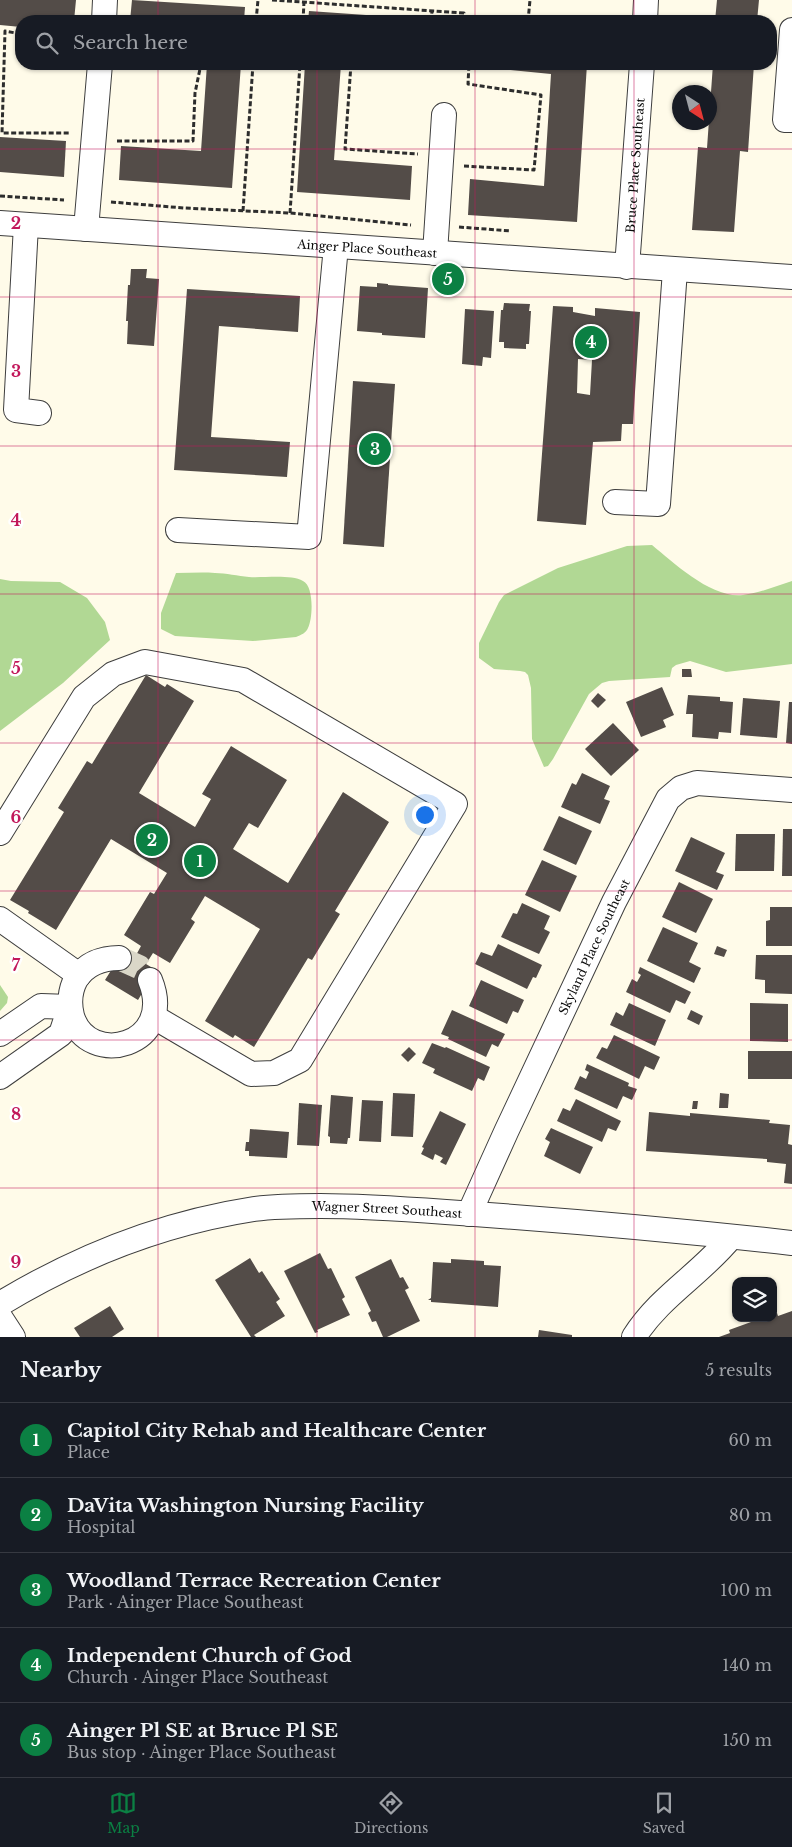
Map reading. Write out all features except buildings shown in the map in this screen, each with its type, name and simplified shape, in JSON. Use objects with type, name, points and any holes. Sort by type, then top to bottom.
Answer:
[{"type":"street","points":[[104,15],[105,0]]},
{"type":"street","points":[[645,15],[646,0]]},
{"type":"street","points":[[792,30],[786,120],[792,120]]},
{"type":"street","points":[[86,229],[100,70]]},
{"type":"street","name":"Bruce Place Southeast","points":[[627,267],[642,70]]},
{"type":"street","points":[[435,253],[444,227],[444,115]]},
{"type":"street","name":"Ainger Place Southeast","points":[[0,223],[792,277]]},
{"type":"street","points":[[26,225],[16,410],[39,413]]},
{"type":"street","points":[[178,530],[309,537],[336,246]]},
{"type":"street","points":[[615,502],[658,504],[675,270]]},
{"type":"street","points":[[0,834],[84,697],[113,674],[145,662],[242,680],[455,804],[300,1060],[274,1073],[251,1074],[154,1017]]},
{"type":"street","name":"Skyland Place Southeast","points":[[469,1214],[614,902],[668,799],[681,788],[697,783],[792,790]]},
{"type":"street","points":[[0,919],[79,974]]},
{"type":"street","points":[[0,1077],[61,1034],[70,1008],[72,985],[79,974],[105,958],[118,958]]},
{"type":"street","points":[[70,1008],[74,1022],[83,1034],[95,1042],[110,1046],[125,1044],[134,1040],[146,1030],[154,1017],[155,992],[150,980]]},
{"type":"street","points":[[0,1034],[41,1006],[70,1008]]},
{"type":"street","name":"Wagner Street Southeast","points":[[0,1304],[56,1272],[99,1252],[158,1231],[218,1215],[257,1208],[307,1206],[389,1208],[530,1217],[792,1243]]},
{"type":"street","points":[[634,1337],[655,1309],[674,1290],[710,1261],[731,1236]]},
{"type":"street","points":[[0,1317],[13,1337]]},
{"type":"path","points":[[257,15],[258,0]]},
{"type":"path","points":[[272,0],[464,13],[464,15]]},
{"type":"path","points":[[529,15],[530,0]]},
{"type":"path","points":[[303,15],[304,1]]},
{"type":"path","points":[[432,11],[432,15]]},
{"type":"path","points":[[15,33],[5,31],[2,133],[74,134]]},
{"type":"path","points":[[110,141],[193,141],[195,93],[200,70]]},
{"type":"path","points":[[243,211],[253,70]]},
{"type":"path","points":[[290,213],[300,70]]},
{"type":"path","points":[[351,70],[345,149],[421,154]]},
{"type":"path","points":[[460,166],[534,170],[541,95],[468,84],[469,70]]},
{"type":"path","points":[[0,196],[290,213],[519,232]]},
{"type":"green space","points":[[652,545],[682,570],[706,586],[731,595],[756,593],[792,581],[792,664],[726,672],[690,661],[672,668],[670,677],[602,683],[589,694],[553,759],[548,766],[544,767],[532,739],[531,688],[528,675],[520,671],[494,669],[479,658],[479,643],[504,595],[558,568],[627,546]]},
{"type":"green space","points":[[176,573],[223,573],[249,577],[298,579],[307,584],[311,595],[310,623],[305,633],[296,637],[253,641],[175,636],[161,629],[161,613]]},
{"type":"green space","points":[[0,579],[60,582],[87,598],[105,622],[110,640],[63,683],[0,731]]},
{"type":"green space","points":[[0,985],[8,997],[7,1003],[0,1011]]},
{"type":"tunnel","points":[[119,958],[139,967],[150,980]]},
{"type":"place","name":"Ainger Pl SE at Bruce Pl SE","points":[[448,279]]},
{"type":"place","name":"Independent Church of God","points":[[591,342]]},
{"type":"place","name":"Woodland Terrace Recreation Center","points":[[375,449]]},
{"type":"place","name":"DaVita Washington Nursing Facility","points":[[152,840]]},
{"type":"place","name":"Capitol City Rehab and Healthcare Center","points":[[200,861]]}]
